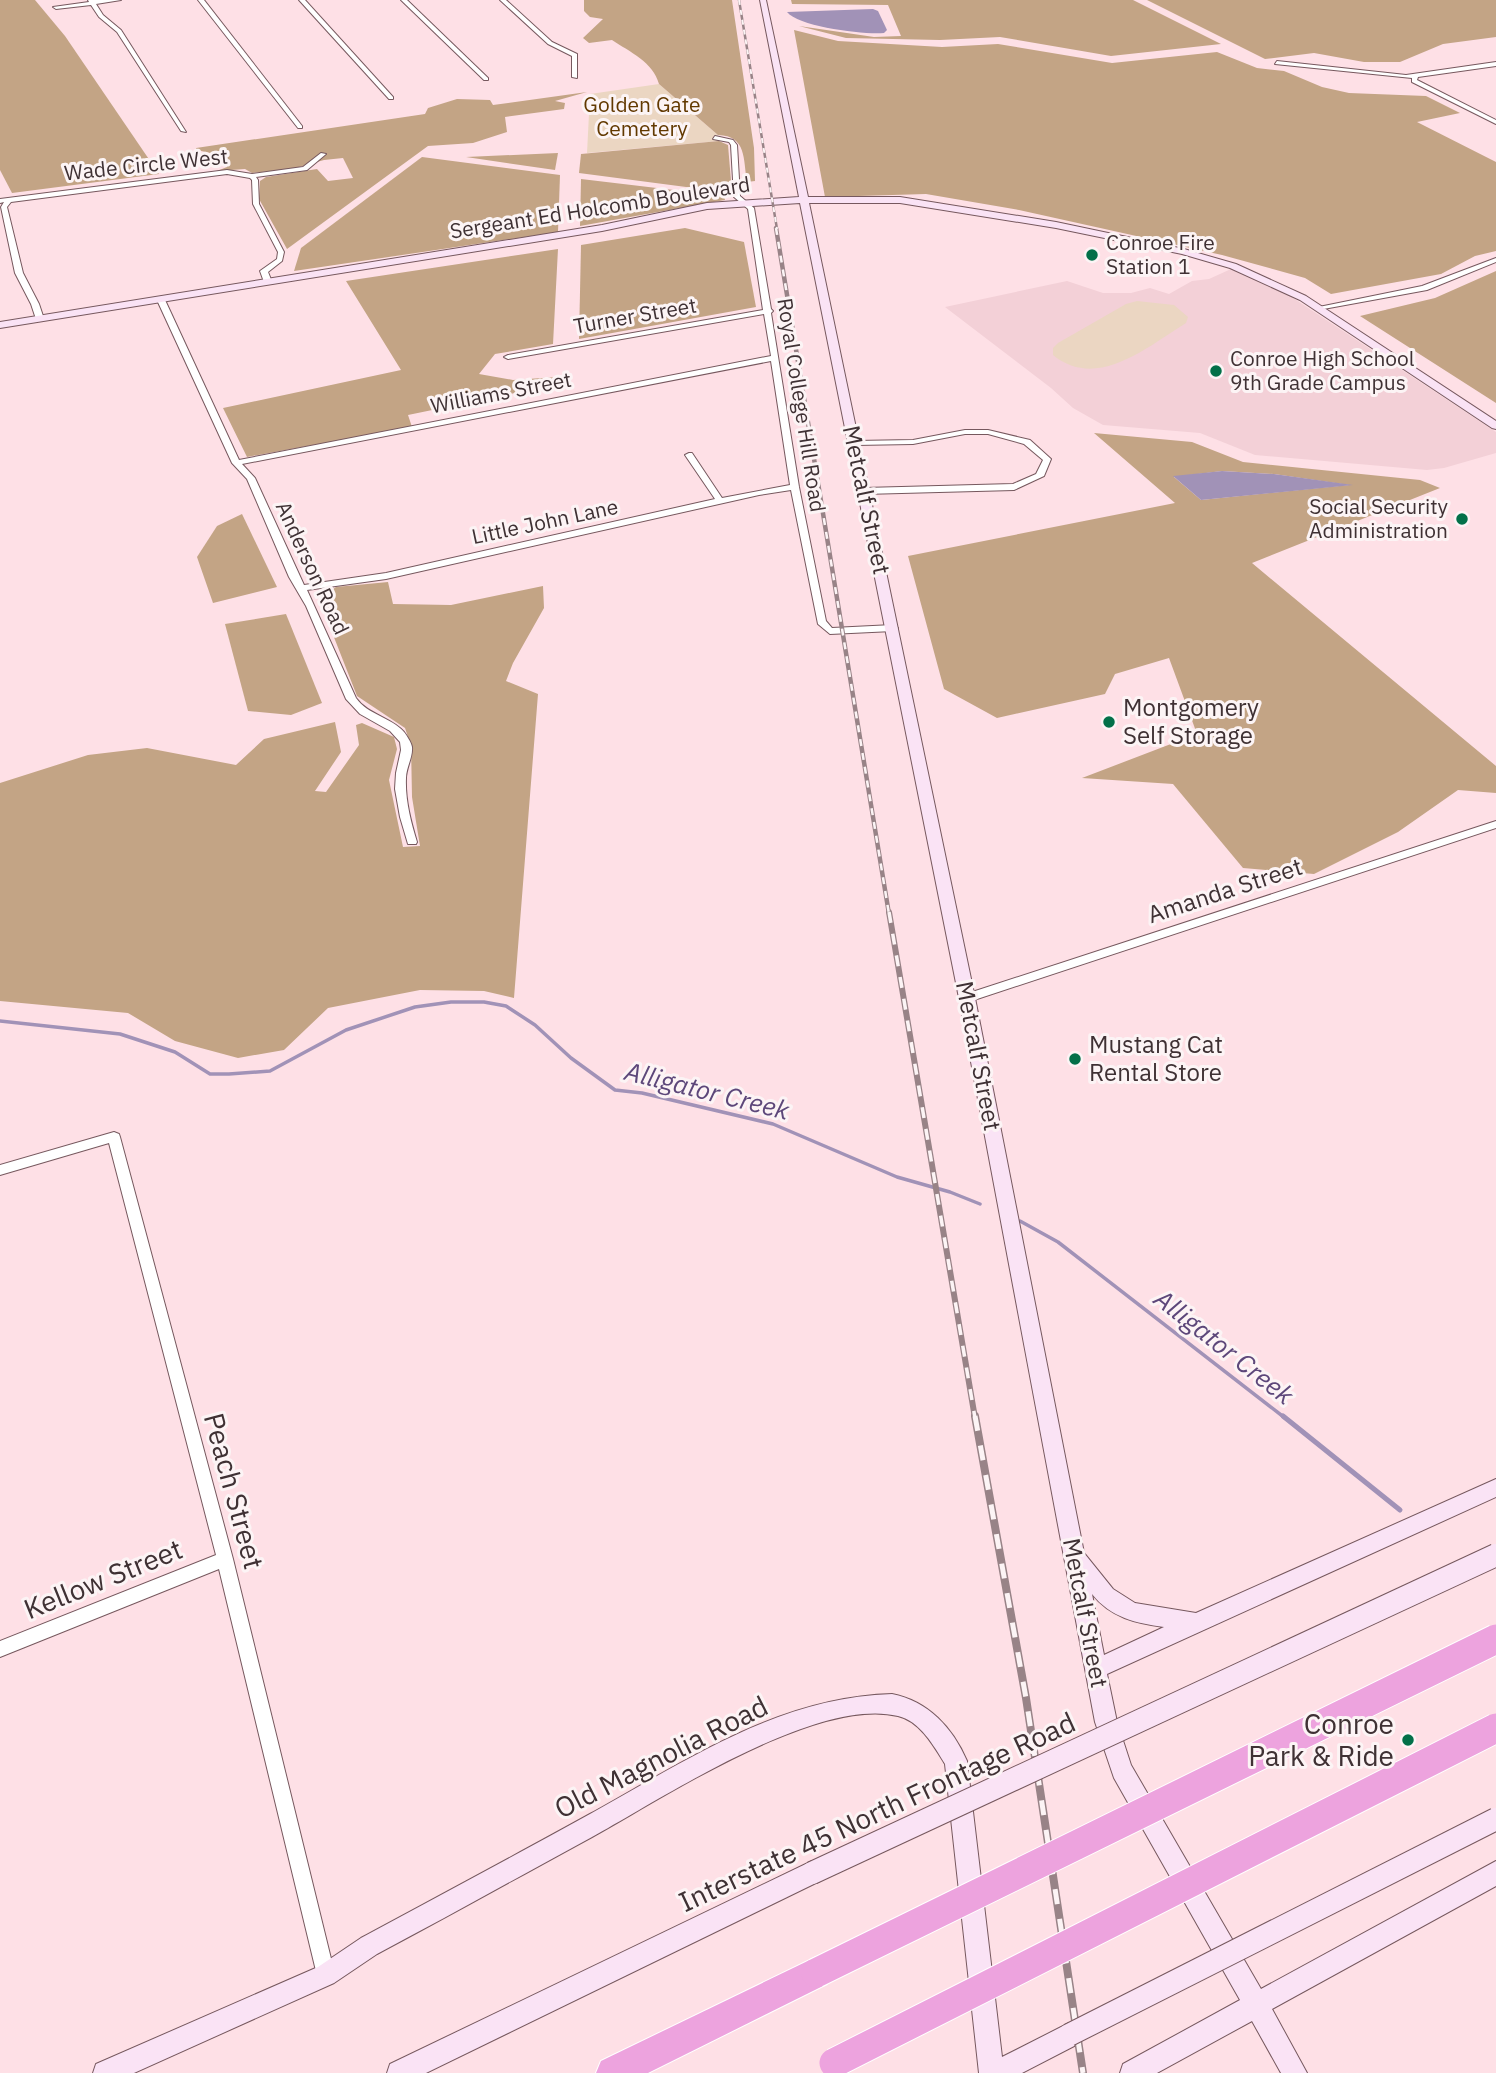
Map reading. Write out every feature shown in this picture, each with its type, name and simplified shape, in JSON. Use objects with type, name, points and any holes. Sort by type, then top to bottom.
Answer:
[{"type":"highway","points":[[612,2073],[1496,1639]]},
{"type":"highway","points":[[825,2068],[1496,1728]]},
{"type":"street","points":[[56,7],[118,0]]},
{"type":"street","points":[[201,0],[300,127]]},
{"type":"street","points":[[302,0],[391,99]]},
{"type":"street","points":[[404,0],[486,79]]},
{"type":"street","points":[[503,0],[550,43],[575,55],[575,76]]},
{"type":"street","name":"Metcalf Street","points":[[763,0],[967,998],[1106,1722],[1122,1770],[1295,2073]]},
{"type":"street","points":[[92,1],[102,18],[119,31],[184,131]]},
{"type":"street","points":[[1277,62],[1389,76],[1415,76],[1496,64]]},
{"type":"street","points":[[1415,76],[1414,81],[1496,122]]},
{"type":"street","name":"Royal College Hill Road","points":[[715,138],[732,141],[737,197],[751,208],[769,311],[773,358],[794,487],[821,622],[830,631],[892,628]]},
{"type":"street","name":"Wade Circle West","points":[[4,201],[227,172],[251,176],[305,169],[323,154]]},
{"type":"street","points":[[251,176],[254,180],[256,204],[281,252],[280,260],[264,271],[268,282]]},
{"type":"street","name":"Sergeant Ed Holcomb Boulevard","points":[[0,325],[602,228],[743,202],[881,199],[926,204],[1155,246],[1233,266],[1277,285],[1318,308],[1496,426]]},
{"type":"street","points":[[4,201],[19,273],[40,319]]},
{"type":"street","points":[[1318,308],[1424,288],[1496,260]]},
{"type":"street","name":"Anderson Road","points":[[161,300],[236,463],[251,478],[294,576],[303,588],[350,698],[363,713],[393,729],[404,739],[407,749],[400,783],[412,842]]},
{"type":"street","name":"Turner Street","points":[[508,357],[769,311]]},
{"type":"street","name":"Williams Street","points":[[236,463],[773,358]]},
{"type":"street","points":[[855,443],[913,442],[965,432],[989,432],[1027,442],[1046,459],[1040,476],[1014,487],[864,491]]},
{"type":"street","points":[[689,455],[720,501]]},
{"type":"street","name":"Little John Lane","points":[[303,588],[386,576],[794,487]]},
{"type":"street","name":"Amanda Street","points":[[967,998],[1496,824]]},
{"type":"street","name":"Peach Street","points":[[0,1170],[114,1136],[225,1559],[326,1975]]},
{"type":"street","points":[[1095,1669],[1496,1488]]},
{"type":"street","name":"Interstate 45 North Frontage Road","points":[[399,2073],[812,1873],[1496,1555]]},
{"type":"street","points":[[1074,1557],[1106,1597],[1131,1612],[1196,1623]]},
{"type":"street","name":"Kellow Street","points":[[0,1649],[225,1559]]},
{"type":"street","name":"Old Magnolia Road","points":[[105,2073],[326,1975],[369,1946],[749,1739],[835,1708],[892,1704],[913,1710],[936,1729],[956,1761],[994,2073]]},
{"type":"street","points":[[994,2073],[1496,1819]]},
{"type":"street","points":[[1132,2073],[1496,1873]]},
{"type":"shaded area","points":[[0,0],[35,0],[65,36],[159,174],[12,193],[0,170]]},
{"type":"shaded area","points":[[584,0],[732,0],[754,148],[755,181],[747,182],[744,157],[739,144],[727,136],[718,135],[659,84],[652,70],[640,58],[612,40],[589,43],[583,38],[603,19],[590,17],[584,11]]},
{"type":"shaded area","points":[[791,0],[1133,0],[1221,44],[1111,56],[1000,37],[940,40],[846,38],[799,26],[874,37],[901,36],[888,5],[792,4]]},
{"type":"shaded area","points":[[1147,0],[1496,0],[1496,37],[1443,44],[1400,62],[1364,62],[1314,53],[1265,59]]},
{"type":"shaded area","points":[[878,11],[887,30],[884,33],[863,33],[818,26],[787,12]]},
{"type":"shaded area","points":[[794,30],[838,41],[942,47],[998,44],[1112,63],[1217,52],[1257,68],[1284,71],[1322,87],[1349,93],[1426,96],[1460,113],[1417,122],[1496,162],[1496,251],[1475,256],[1441,274],[1331,294],[1305,278],[1222,255],[1019,210],[926,194],[825,197]]},
{"type":"shaded area","points":[[587,92],[555,101],[565,103],[564,109],[505,117],[507,132],[473,143],[428,146],[287,249],[259,199],[260,181],[266,177],[317,169],[328,181],[353,178],[343,158],[292,169],[252,173],[245,169],[217,171],[227,167],[227,163],[214,163],[219,155],[196,148],[425,114],[428,108],[457,99],[490,100],[493,105]]},
{"type":"shaded area","points":[[719,141],[728,145],[732,193],[579,173],[581,154]]},
{"type":"shaded area","points":[[558,153],[555,170],[466,157]]},
{"type":"shaded area","points":[[422,157],[560,175],[558,232],[294,271],[301,248]]},
{"type":"shaded area","points":[[581,179],[724,196],[725,200],[580,226]]},
{"type":"shaded area","points":[[685,228],[744,242],[756,307],[579,339],[581,245]]},
{"type":"shaded area","points":[[558,249],[553,344],[495,354],[479,374],[513,380],[557,377],[554,388],[515,393],[408,415],[412,427],[247,457],[223,408],[401,370],[346,281]]},
{"type":"shaded area","name":"Conroe High School 9th Grade Campus","points":[[1231,269],[1284,292],[1496,432],[1496,453],[1444,468],[1427,470],[1255,455],[1200,433],[1103,425],[1073,408],[945,307],[1067,281],[1103,293],[1131,293],[1150,288],[1169,294],[1192,281],[1209,279]]},
{"type":"shaded area","points":[[1496,271],[1496,403],[1360,316],[1435,298]]},
{"type":"shaded area","points":[[1094,433],[1192,442],[1243,462],[1420,480],[1440,488],[1252,563],[1496,766],[1496,793],[1458,790],[1398,832],[1314,874],[1243,868],[1173,784],[1082,778],[1197,734],[1169,658],[1115,674],[1105,694],[997,718],[944,689],[908,556],[1175,503]],"holes":[[[1222,471],[1274,474],[1349,485],[1201,500],[1174,477]]]},
{"type":"shaded area","points":[[1222,471],[1274,474],[1353,485],[1201,500],[1173,476]]},
{"type":"shaded area","points":[[242,514],[277,587],[213,603],[197,557],[217,526]]},
{"type":"shaded area","points":[[388,582],[393,604],[451,605],[543,586],[544,608],[513,663],[506,681],[538,694],[514,998],[484,991],[420,990],[328,1008],[284,1050],[238,1058],[175,1041],[128,1013],[0,1001],[0,783],[88,755],[147,748],[236,765],[264,739],[335,722],[341,752],[315,791],[326,792],[359,745],[356,725],[362,723],[394,737],[397,749],[389,780],[403,847],[420,846],[412,797],[411,746],[405,728],[357,696],[319,599],[336,587]]},
{"type":"shaded area","points":[[286,614],[322,703],[291,715],[248,711],[225,624]]},
{"type":"green space","name":"Golden Gate Cemetery","points":[[659,84],[718,135],[719,141],[587,153],[590,94]]},
{"type":"green space","points":[[1137,301],[1174,305],[1188,317],[1186,323],[1138,353],[1104,367],[1087,369],[1070,365],[1053,355],[1053,348],[1058,343],[1126,304]]},
{"type":"waterway","name":"Alligator Creek","points":[[0,1021],[120,1034],[175,1052],[210,1074],[229,1074],[270,1071],[346,1030],[415,1007],[451,1002],[484,1002],[506,1006],[535,1025],[571,1058],[615,1090],[642,1093],[773,1124],[897,1177],[950,1192],[980,1204]]},
{"type":"waterway","name":"Alligator Creek","points":[[1020,1221],[1058,1242],[1285,1418]]},
{"type":"waterway","name":"Alligator Creek","points":[[1283,1416],[1400,1510]]},
{"type":"railway","points":[[739,0],[777,229]]},
{"type":"railway","points":[[776,228],[889,914]]},
{"type":"railway","points":[[889,912],[975,1418]]},
{"type":"railway","points":[[975,1416],[1026,1698],[1083,2073]]},
{"type":"place","name":"Conroe Fire Station 1","points":[[1092,255]]},
{"type":"place","name":"Conroe High School 9th Grade Campus","points":[[1216,371]]},
{"type":"place","name":"Social Security Administration","points":[[1462,519]]},
{"type":"place","name":"Montgomery Self Storage","points":[[1109,722]]},
{"type":"place","name":"Mustang Cat Rental Store","points":[[1075,1059]]},
{"type":"place","name":"Conroe Park & Ride","points":[[1408,1740]]}]
